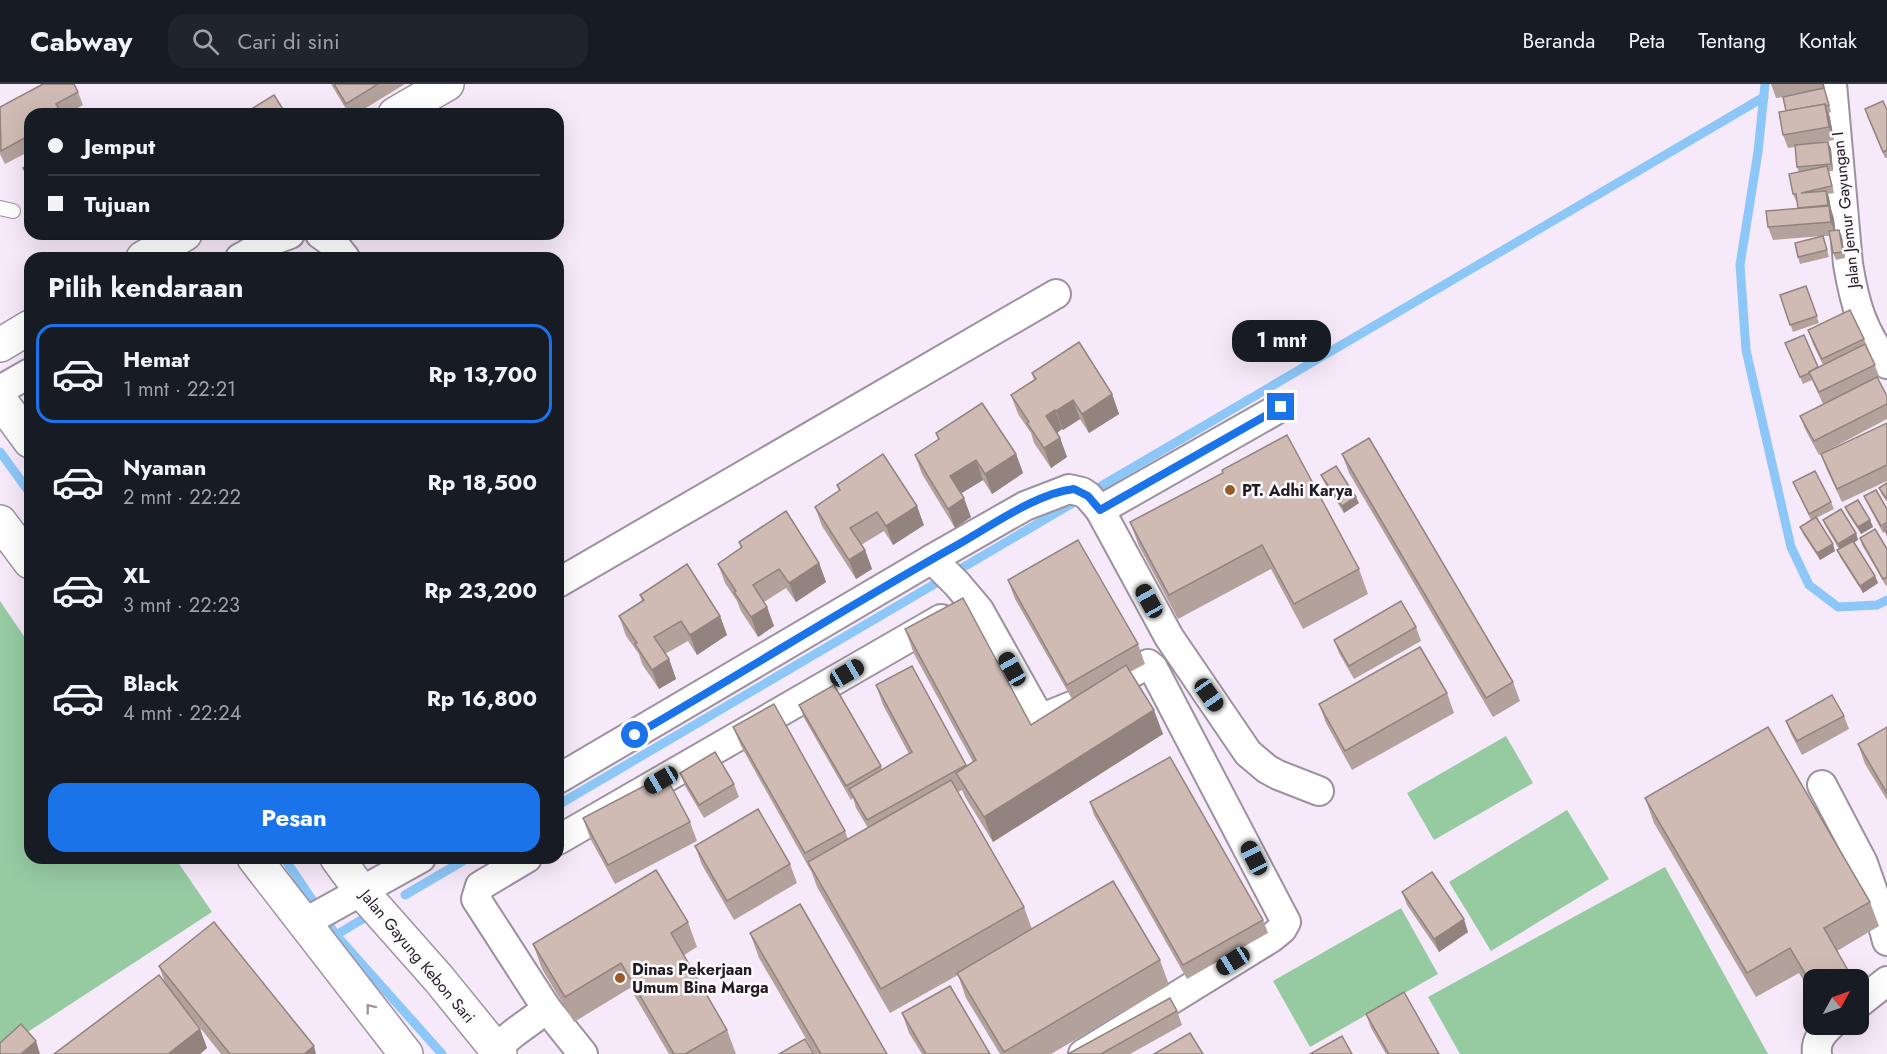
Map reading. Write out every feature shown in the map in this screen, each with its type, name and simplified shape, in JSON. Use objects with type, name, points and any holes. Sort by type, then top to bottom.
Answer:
[{"type":"main road","points":[[405,108],[447,84]]},
{"type":"main road","points":[[154,252],[174,240]]},
{"type":"main road","points":[[0,345],[24,331]]},
{"type":"main road","points":[[0,400],[24,433]]},
{"type":"main road","points":[[0,522],[24,554]]},
{"type":"main road","points":[[261,864],[312,919],[406,1054]]},
{"type":"main road","name":"Jalan Gayung Kebon Sari","points":[[340,864],[357,895],[439,979],[495,1052]]},
{"type":"street","name":"Jalan Jemur Gayungan I","points":[[1832,84],[1848,264],[1853,292],[1861,320],[1874,346],[1887,364]]},
{"type":"street","points":[[328,240],[340,252]]},
{"type":"street","points":[[258,252],[281,244]]},
{"type":"street","points":[[564,580],[1056,294]]},
{"type":"street","points":[[0,390],[24,377]]},
{"type":"street","points":[[1100,510],[1281,407]]},
{"type":"street","points":[[564,836],[950,577],[1025,506],[1069,489],[1088,496],[1100,510],[1169,637],[1248,753],[1272,772],[1319,791]]},
{"type":"street","points":[[564,776],[950,577]]},
{"type":"street","points":[[950,577],[979,610],[1034,708],[1042,716],[1074,705],[1145,664],[1152,666],[1286,922],[1282,929],[1271,938],[1083,1054]]},
{"type":"street","points":[[1822,785],[1863,863],[1887,941]]},
{"type":"street","points":[[312,919],[411,864]]},
{"type":"street","points":[[517,864],[480,886],[476,899],[548,1010],[583,1054]]},
{"type":"street","points":[[1869,995],[1887,981]]},
{"type":"street","points":[[495,1052],[514,1033],[548,1010]]},
{"type":"street","points":[[1817,1054],[1816,1047],[1822,1035]]},
{"type":"green space","points":[[0,601],[24,636],[24,864],[179,864],[212,912],[0,1050]]},
{"type":"green space","points":[[1506,736],[1533,783],[1434,840],[1407,793]]},
{"type":"green space","points":[[1567,810],[1609,879],[1491,951],[1449,882]]},
{"type":"green space","points":[[1665,867],[1768,1054],[1460,1054],[1428,997]]},
{"type":"green space","points":[[1401,908],[1438,974],[1310,1047],[1273,981]]},
{"type":"building","points":[[43,84],[74,84],[78,92],[56,104],[58,108],[24,108],[24,138],[1,151],[0,107]]},
{"type":"building","points":[[334,84],[378,84],[346,104]]},
{"type":"building","points":[[1824,88],[1829,105],[1786,111],[1783,97]]},
{"type":"building","points":[[274,95],[282,108],[253,108]]},
{"type":"building","points":[[1883,101],[1887,110],[1887,150],[1883,152],[1865,109]]},
{"type":"building","points":[[1825,104],[1829,127],[1783,135],[1779,112]]},
{"type":"building","points":[[1828,142],[1831,164],[1797,167],[1795,145]]},
{"type":"building","points":[[1827,166],[1832,186],[1801,193],[1826,191],[1828,205],[1798,208],[1789,174]]},
{"type":"building","points":[[1829,206],[1831,222],[1768,227],[1766,211]]},
{"type":"building","points":[[1839,230],[1843,252],[1833,253],[1829,231]]},
{"type":"building","points":[[1823,236],[1827,250],[1798,257],[1795,243]]},
{"type":"building","points":[[1806,286],[1817,316],[1790,325],[1780,295]]},
{"type":"building","points":[[1850,310],[1864,339],[1822,359],[1808,330]]},
{"type":"building","points":[[1804,335],[1818,367],[1800,377],[1785,343]]},
{"type":"building","points":[[1079,342],[1112,394],[1082,414],[1073,400],[1046,416],[1060,438],[1044,448],[1011,395],[1036,379],[1032,373]]},
{"type":"building","points":[[1865,344],[1875,365],[1819,392],[1809,372]]},
{"type":"building","points":[[1877,377],[1887,396],[1887,404],[1814,441],[1800,416]]},
{"type":"building","points":[[982,403],[1016,454],[985,474],[976,460],[950,476],[964,498],[948,509],[915,455],[939,439],[936,433]]},
{"type":"building","points":[[1887,423],[1887,465],[1837,489],[1821,454]]},
{"type":"building","points":[[1287,435],[1359,569],[1294,604],[1262,545],[1169,595],[1130,522],[1223,473],[1222,470]]},
{"type":"building","points":[[1369,438],[1513,682],[1486,698],[1342,454]]},
{"type":"building","points":[[883,454],[917,506],[886,526],[877,512],[850,528],[865,550],[849,560],[815,507],[840,490],[837,485]]},
{"type":"building","points":[[1336,466],[1356,497],[1342,506],[1321,475]]},
{"type":"building","points":[[1815,471],[1831,502],[1809,514],[1793,482]]},
{"type":"building","points":[[1887,483],[1887,499],[1879,488]]},
{"type":"building","points":[[1876,490],[1887,509],[1887,522],[1881,526],[1864,496]]},
{"type":"building","points":[[1858,500],[1870,520],[1858,527],[1845,507]]},
{"type":"building","points":[[1841,509],[1856,533],[1838,544],[1823,520]]},
{"type":"building","points":[[786,511],[819,563],[789,583],[779,569],[753,585],[767,607],[751,617],[718,564],[742,547],[739,542]]},
{"type":"building","points":[[1816,517],[1833,544],[1817,553],[1800,527]]},
{"type":"building","points":[[1875,529],[1887,549],[1887,577],[1883,579],[1860,538]]},
{"type":"building","points":[[1078,540],[1138,644],[1067,685],[1008,580]]},
{"type":"building","points":[[1853,541],[1875,576],[1860,586],[1837,550]]},
{"type":"building","points":[[687,564],[720,616],[690,635],[681,621],[654,637],[669,659],[652,670],[619,616],[644,600],[640,595]]},
{"type":"building","points":[[963,598],[1031,725],[1126,665],[1154,710],[984,817],[956,773],[976,760],[905,629]]},
{"type":"building","points":[[1401,601],[1416,627],[1349,666],[1334,640]]},
{"type":"building","points":[[1420,647],[1447,693],[1345,751],[1319,704]]},
{"type":"building","points":[[912,666],[966,765],[867,820],[849,789],[912,752],[876,685]]},
{"type":"building","points":[[834,685],[881,766],[846,786],[799,705]]},
{"type":"building","points":[[1832,695],[1844,716],[1797,741],[1786,721]]},
{"type":"building","points":[[774,704],[845,831],[805,853],[733,727]]},
{"type":"building","points":[[1768,727],[1870,902],[1824,928],[1847,969],[1803,970],[1790,948],[1747,973],[1645,798]]},
{"type":"building","points":[[1887,727],[1887,793],[1858,744]]},
{"type":"building","points":[[715,752],[734,784],[699,805],[680,773]]},
{"type":"building","points":[[1170,757],[1263,920],[1183,965],[1090,802]]},
{"type":"building","points":[[665,775],[690,822],[608,865],[583,818]]},
{"type":"building","points":[[951,780],[1024,907],[881,989],[808,862]]},
{"type":"building","points":[[758,809],[790,864],[727,901],[695,846]]},
{"type":"building","name":"Dinas Pekerjaan Umum Bina Marga","points":[[656,870],[688,922],[671,933],[727,1030],[685,1054],[674,1054],[621,963],[565,997],[533,944]]},
{"type":"building","points":[[1432,872],[1464,919],[1434,939],[1402,892]]},
{"type":"building","points":[[1113,881],[1160,960],[1004,1052],[957,973]]},
{"type":"building","points":[[800,904],[887,1054],[821,1054],[750,933]]},
{"type":"building","points":[[214,922],[314,1046],[304,1054],[230,1054],[159,966]]},
{"type":"building","points":[[159,975],[200,1029],[168,1054],[54,1054]]},
{"type":"building","points":[[950,986],[990,1054],[926,1054],[902,1013]]},
{"type":"building","points":[[1404,992],[1439,1054],[1389,1054],[1366,1014]]},
{"type":"building","points":[[1170,998],[1177,1011],[1101,1054],[1068,1054]]},
{"type":"building","points":[[21,1024],[36,1041],[21,1054],[0,1054],[0,1043]]},
{"type":"building","points":[[1190,1033],[1203,1054],[1154,1054]]},
{"type":"building","points":[[1342,1036],[1352,1054],[1310,1054]]},
{"type":"building","points":[[805,1039],[814,1054],[779,1054]]},
{"type":"waterway","points":[[1765,84],[1758,152],[1740,265],[1746,350],[1791,547],[1809,585],[1838,607],[1877,605],[1887,600]]},
{"type":"waterway","points":[[1098,488],[1764,97]]},
{"type":"waterway","points":[[0,452],[24,485]]},
{"type":"waterway","points":[[564,801],[1071,504]]},
{"type":"waterway","points":[[288,864],[336,935],[442,1054]]},
{"type":"waterway","points":[[405,895],[458,864]]},
{"type":"waterway","points":[[336,935],[366,917]]},
{"type":"place","name":"PT. Adhi Karya","points":[[1230,490]]},
{"type":"place","name":"Dinas Pekerjaan Umum Bina Marga","points":[[620,978]]},
{"type":"route","points":[[635,735],[1025,506],[1074,489],[1088,496],[1100,510],[1281,407]]}]
